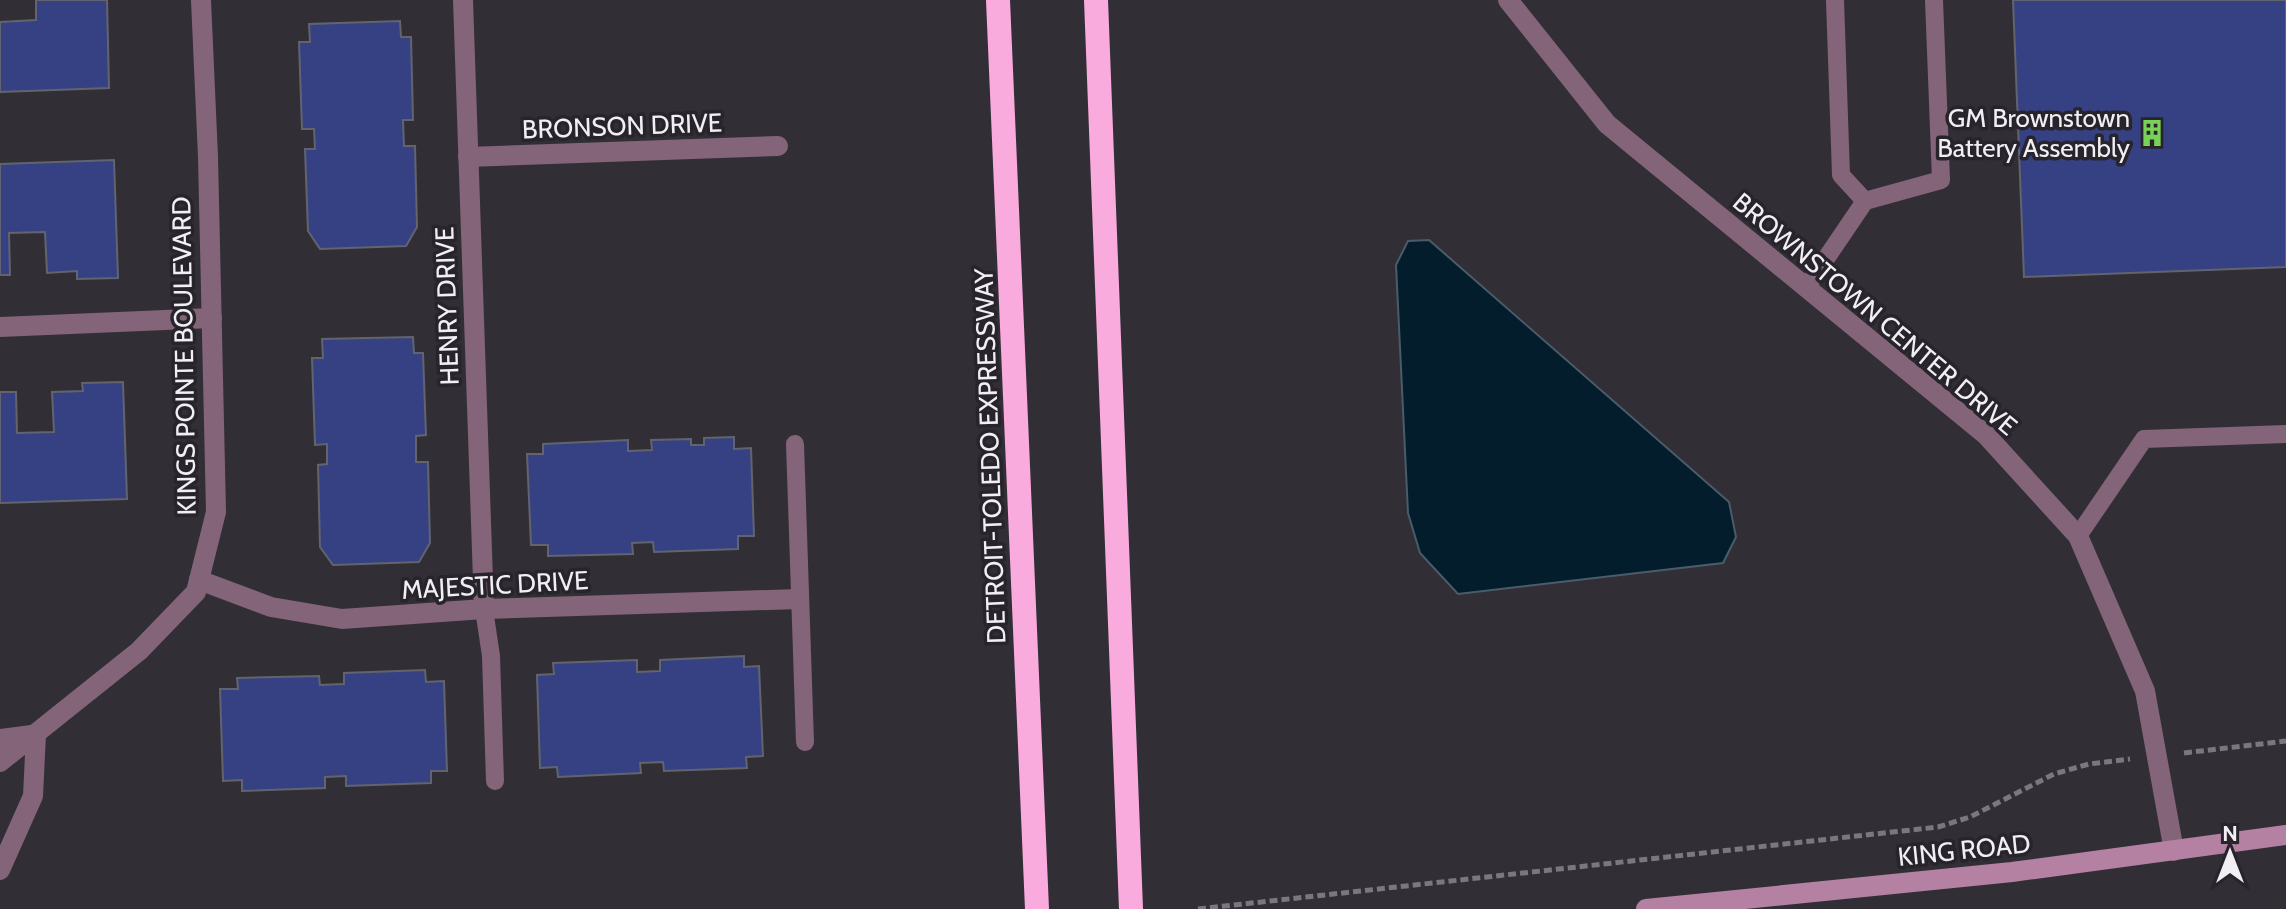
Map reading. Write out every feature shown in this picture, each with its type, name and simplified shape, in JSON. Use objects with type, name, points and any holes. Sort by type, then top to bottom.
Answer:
[{"type":"highway","name":"DETROIT-TOLEDO EXPRESSWAY","points":[[998,0],[1037,909]]},
{"type":"highway","points":[[1096,0],[1131,909]]},
{"type":"main road","name":"KING ROAD","points":[[1646,909],[2012,872],[2286,835]]},
{"type":"street","name":"KINGS POINTE BOULEVARD","points":[[0,762],[139,651],[196,592],[216,512],[201,0]]},
{"type":"street","name":"HENRY DRIVE","points":[[463,0],[484,609]]},
{"type":"street","name":"BROWNSTOWN CENTER DRIVE","points":[[1508,0],[1607,124],[1986,435],[2078,536],[2145,691],[2174,851]]},
{"type":"street","name":"BRONSON DRIVE","points":[[468,157],[778,146]]},
{"type":"street","points":[[0,327],[212,318]]},
{"type":"street","name":"MAJESTIC DRIVE","points":[[199,580],[271,607],[342,619],[484,609],[799,599]]},
{"type":"street","points":[[0,739],[36,734],[33,796],[0,870]]},
{"type":"lane","points":[[1835,0],[1841,175],[1865,201]]},
{"type":"lane","points":[[1806,288],[1865,201],[1941,180],[1934,0]]},
{"type":"lane","points":[[2078,536],[2144,439],[2286,434]]},
{"type":"lane","points":[[795,444],[805,742]]},
{"type":"lane","points":[[484,609],[491,656],[495,781]]},
{"type":"path","points":[[2199,751],[2286,741]]},
{"type":"path","points":[[1198,909],[1938,827],[1970,817],[2054,774],[2114,761]]},
{"type":"water","points":[[1429,240],[1729,502],[1736,537],[1723,563],[1458,594],[1420,553],[1408,513],[1396,265],[1408,241]]},
{"type":"building","points":[[36,0],[107,0],[109,88],[0,92],[0,22],[36,20]]},
{"type":"building","name":"GM Brownstown Battery Assembly","points":[[2013,0],[2286,0],[2286,267],[2024,277]]},
{"type":"building","points":[[400,21],[401,37],[411,37],[413,120],[403,120],[404,146],[415,146],[417,227],[406,246],[320,249],[308,231],[305,149],[315,149],[314,129],[302,129],[299,42],[310,42],[309,24]]},
{"type":"building","points":[[114,160],[118,278],[77,279],[77,271],[47,273],[45,232],[9,233],[10,275],[0,275],[0,164]]},
{"type":"building","points":[[413,337],[414,353],[423,353],[426,435],[416,436],[416,462],[428,462],[430,543],[419,562],[333,565],[320,547],[318,465],[327,464],[327,444],[315,445],[312,358],[323,358],[322,339]]},
{"type":"building","points":[[123,382],[127,499],[0,503],[0,392],[16,392],[17,433],[54,432],[52,392],[83,391],[82,383]]},
{"type":"building","points":[[734,437],[734,449],[751,448],[754,536],[738,536],[738,549],[654,552],[653,542],[632,543],[633,554],[548,556],[548,545],[531,545],[527,454],[543,454],[543,444],[628,440],[628,451],[652,450],[651,440],[691,439],[691,445],[704,445],[704,438]]},
{"type":"building","points":[[744,656],[744,667],[759,666],[763,756],[746,757],[747,768],[664,771],[663,762],[640,763],[641,773],[558,777],[557,767],[540,768],[537,675],[554,674],[553,663],[637,660],[637,672],[660,671],[660,660]]},
{"type":"building","points":[[425,670],[426,682],[444,681],[447,771],[431,771],[431,783],[346,786],[346,776],[325,777],[325,788],[242,791],[242,780],[223,781],[220,689],[238,689],[237,678],[319,676],[320,685],[344,684],[344,673]]},
{"type":"place","name":"GM Brownstown Battery Assembly","points":[[2152,133]]}]
